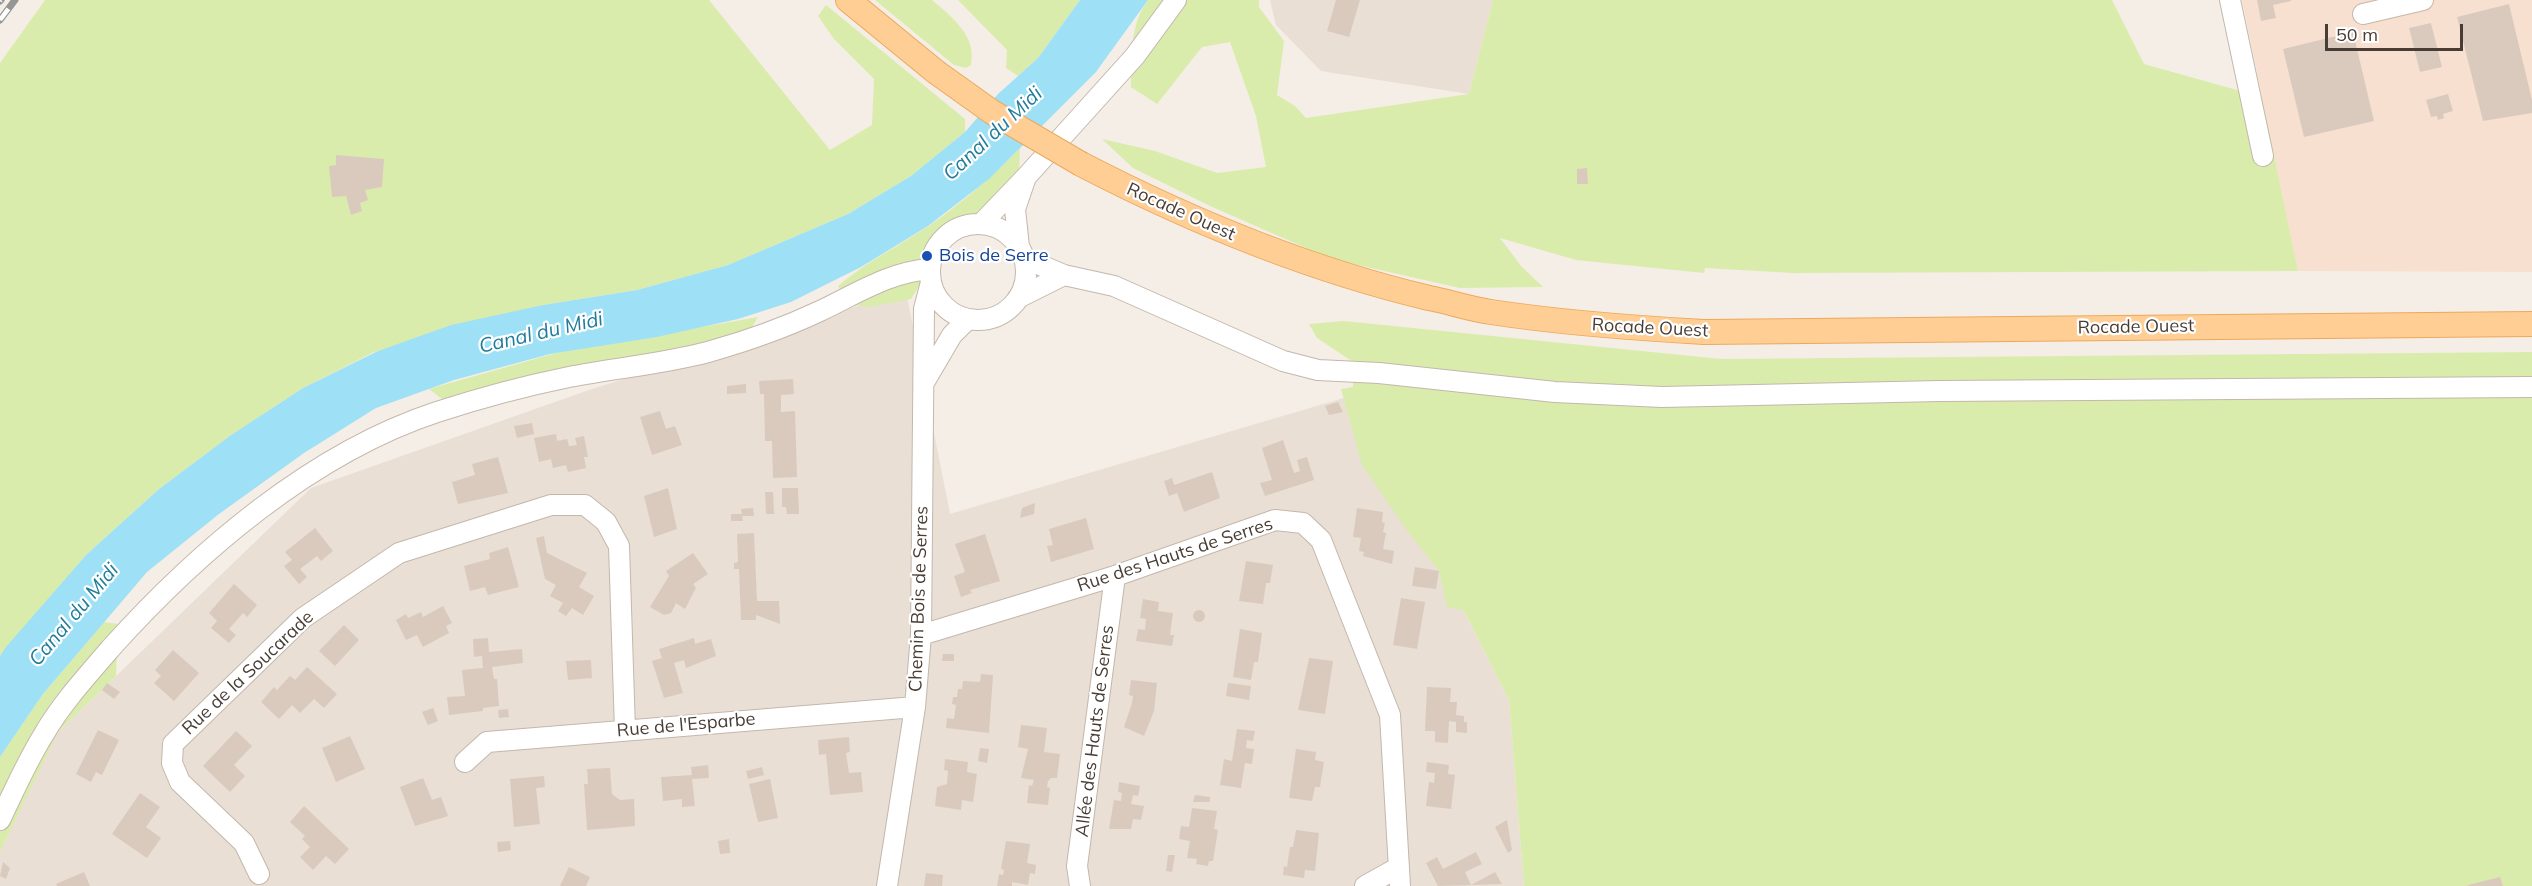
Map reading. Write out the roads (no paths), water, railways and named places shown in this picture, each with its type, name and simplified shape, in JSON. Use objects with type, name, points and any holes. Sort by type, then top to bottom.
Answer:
[{"type":"main road","name":"Rocade Ouest","points":[[848,0],[936,72],[992,112],[1082,164],[1158,204],[1249,242],[1349,277],[1489,312],[1598,326],[1704,332],[2532,324]]},
{"type":"street","points":[[981,224],[1134,56],[1176,0]]},
{"type":"street","points":[[2230,0],[2263,156]]},
{"type":"street","points":[[2363,14],[2420,0]]},
{"type":"street","points":[[1026,177],[1015,209],[1021,253],[1024,284],[1018,298],[1009,309],[983,320],[968,319],[944,306],[931,275],[937,248],[952,231],[981,224],[996,228],[1009,236],[1021,253],[1064,275],[1114,286],[1283,361],[1318,370],[1379,373],[1555,392],[1662,397],[1952,390],[2532,387]]},
{"type":"street","points":[[0,820],[44,733],[82,681],[137,620],[203,555],[242,524],[294,485],[361,445],[435,413],[510,391],[566,378],[706,352],[753,338],[819,312],[890,276],[931,275]]},
{"type":"street","name":"Chemin Bois de Serres","points":[[888,886],[915,707],[921,635],[924,309],[931,275]]},
{"type":"street","points":[[1018,298],[1064,275]]},
{"type":"street","points":[[924,381],[952,335],[968,319]]},
{"type":"street","name":"Rue de la Soucarade","points":[[259,874],[244,843],[180,783],[172,764],[173,744],[303,618],[399,553],[551,505],[585,505],[606,522],[619,546],[625,730]]},
{"type":"street","name":"Rue des Hauts de Serres","points":[[921,635],[1115,576],[1275,520],[1303,523],[1321,540],[1390,715],[1400,877]]},
{"type":"street","name":"Allée des Hauts de Serres","points":[[1080,886],[1077,866],[1115,576]]},
{"type":"street","name":"Rue de l'Esparbe","points":[[465,762],[487,742],[915,707]]},
{"type":"street","points":[[1365,886],[1400,877]]},
{"type":"water","name":"Canal du Midi","points":[[1080,0],[1148,0],[1096,72],[989,179],[928,226],[861,267],[791,302],[738,319],[657,337],[550,354],[454,380],[376,408],[304,453],[219,514],[147,572],[43,694],[0,757],[0,656],[6,647],[86,555],[159,489],[231,435],[303,388],[378,351],[451,325],[543,305],[637,290],[728,265],[848,214],[911,176],[965,132],[998,94],[1038,58]]},
{"type":"railway","points":[[0,20],[15,0]]},
{"type":"place","name":"Bois de Serre","points":[[927,256]]}]
